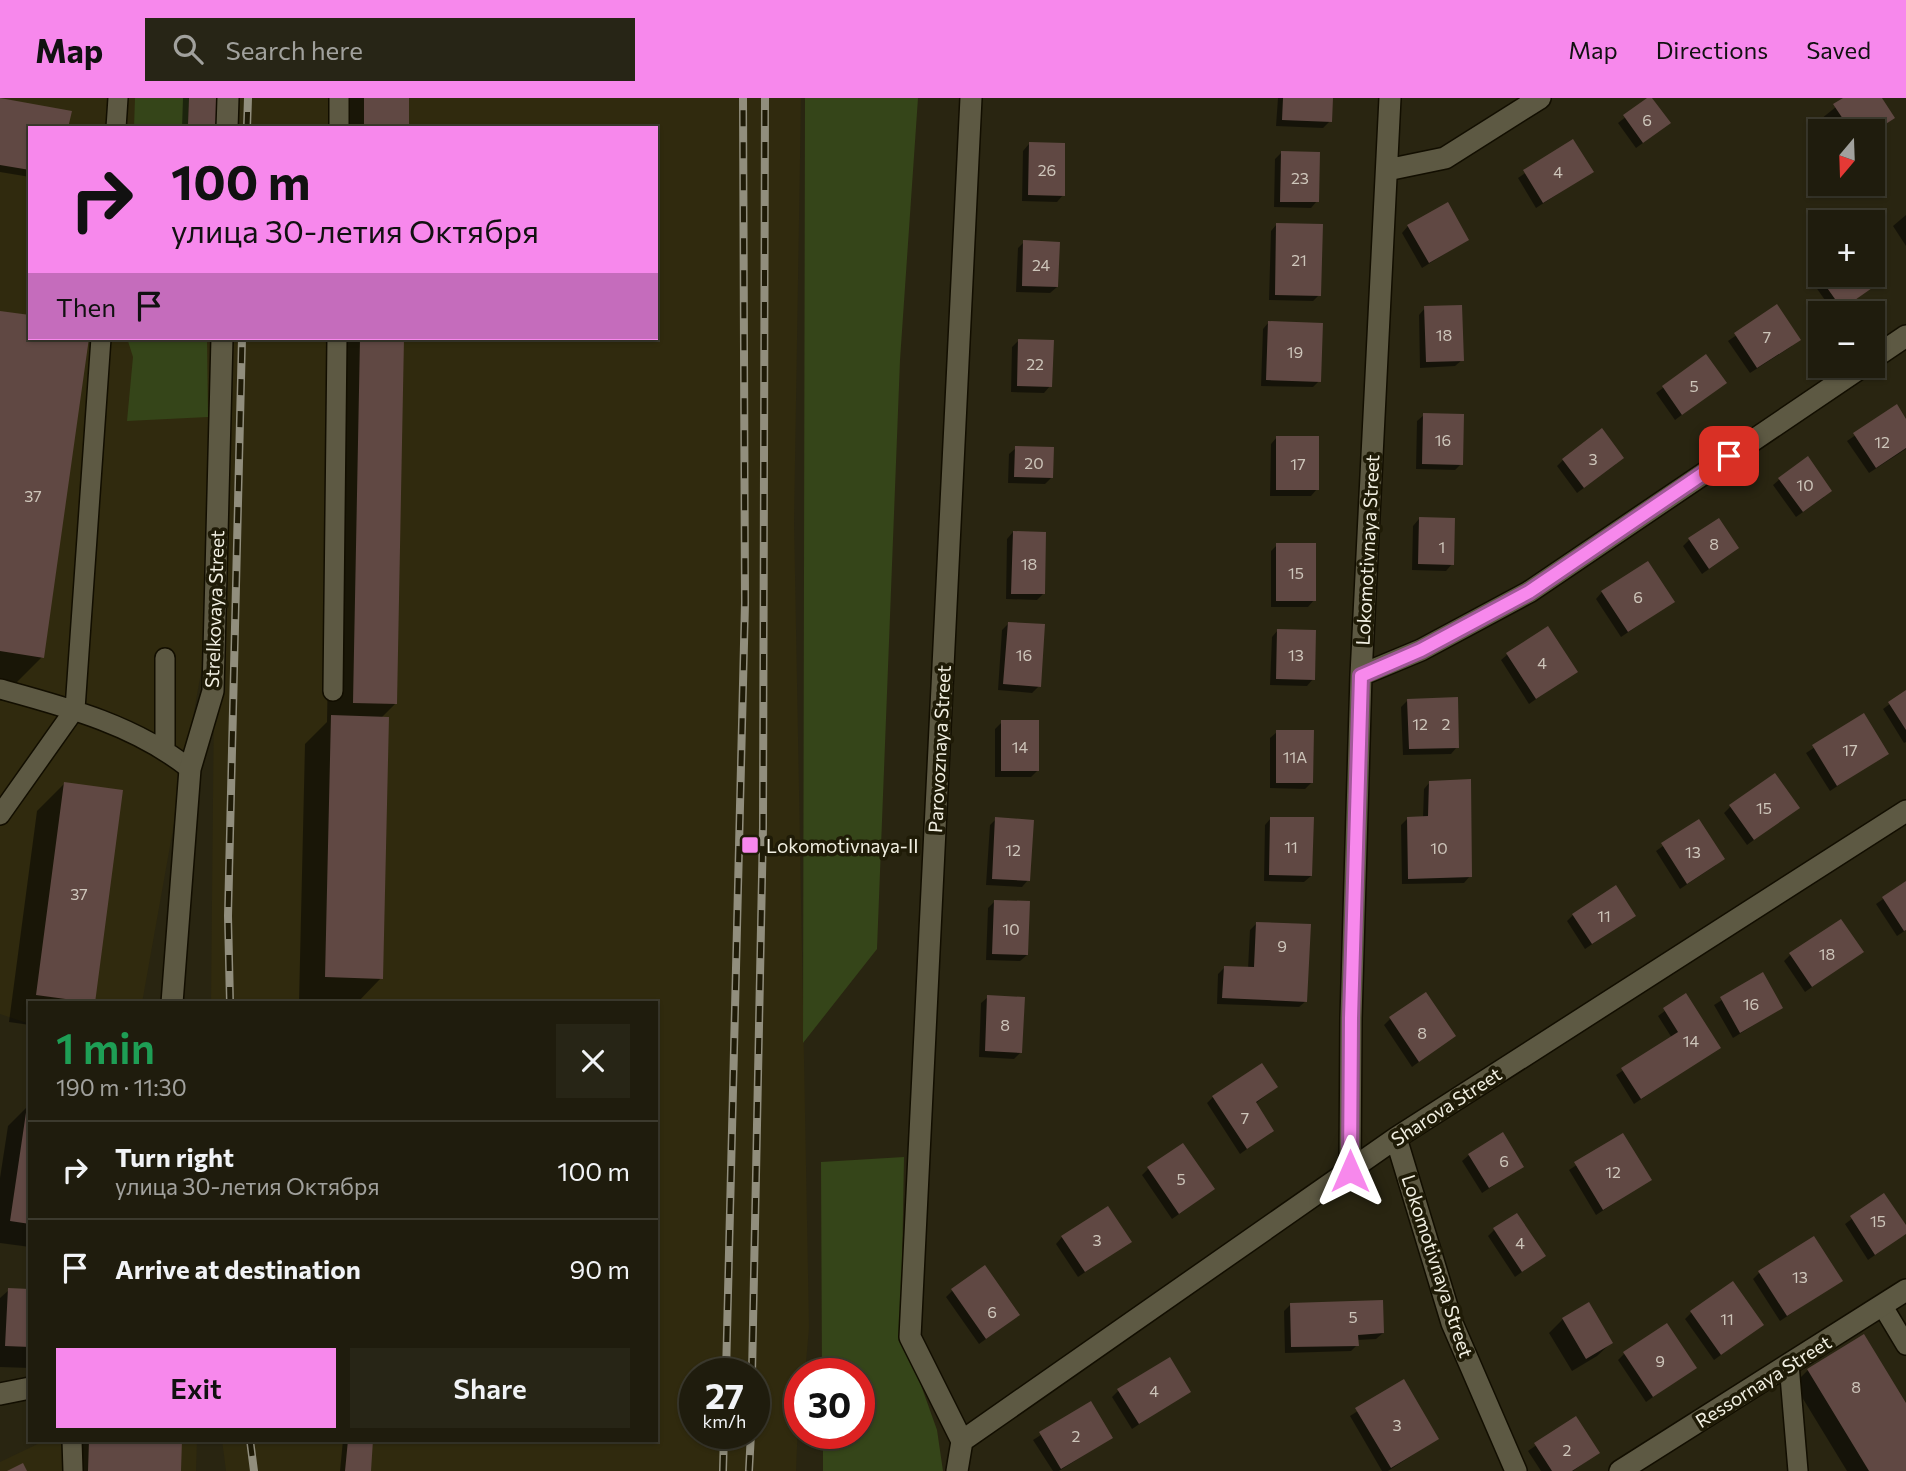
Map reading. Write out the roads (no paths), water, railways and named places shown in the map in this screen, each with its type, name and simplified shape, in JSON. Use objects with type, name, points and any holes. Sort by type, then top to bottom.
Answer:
[{"type":"street","points":[[227,126],[228,98]]},
{"type":"street","name":"Parovoznaya Street","points":[[962,1441],[910,1337],[971,98]]},
{"type":"street","name":"Lokomotivnaya Street","points":[[1350,1171],[1351,1018],[1361,676],[1390,98]]},
{"type":"street","points":[[1387,170],[1445,158],[1540,98]]},
{"type":"street","points":[[1885,350],[1906,336]]},
{"type":"street","name":"Strelkovaya Street","points":[[172,1001],[190,769],[213,691],[222,340]]},
{"type":"street","points":[[1361,676],[1421,650],[1529,592],[1845,378]]},
{"type":"street","name":"Sharova Street","points":[[962,1441],[1396,1138],[1906,811]]},
{"type":"street","name":"Lokomotivnaya Street","points":[[1396,1138],[1452,1324],[1516,1471]]},
{"type":"street","name":"Ressornaya Street","points":[[1620,1471],[1906,1290]]},
{"type":"street","points":[[0,1394],[28,1388]]},
{"type":"street","points":[[957,1471],[962,1441]]},
{"type":"lane","points":[[116,126],[118,98]]},
{"type":"lane","points":[[339,98],[339,126]]},
{"type":"lane","points":[[0,815],[75,709],[101,340]]},
{"type":"lane","points":[[333,691],[337,340]]},
{"type":"lane","points":[[165,658],[165,749]]},
{"type":"lane","points":[[0,690],[75,709],[165,749],[190,769]]},
{"type":"lane","points":[[1882,1305],[1906,1345]]},
{"type":"lane","points":[[1789,1364],[1797,1471]]},
{"type":"lane","points":[[72,1442],[73,1471]]},
{"type":"railway","points":[[247,126],[248,98]]},
{"type":"railway","points":[[726,1358],[745,603],[743,98]]},
{"type":"railway","points":[[752,1358],[763,827],[765,98]]},
{"type":"railway","points":[[230,1001],[228,916],[242,340]]},
{"type":"railway","points":[[250,1442],[254,1471]]},
{"type":"railway","points":[[723,1471],[724,1449]]},
{"type":"railway","points":[[749,1471],[750,1449]]},
{"type":"place","name":"Lokomotivnaya-II","points":[[750,845]]}]
